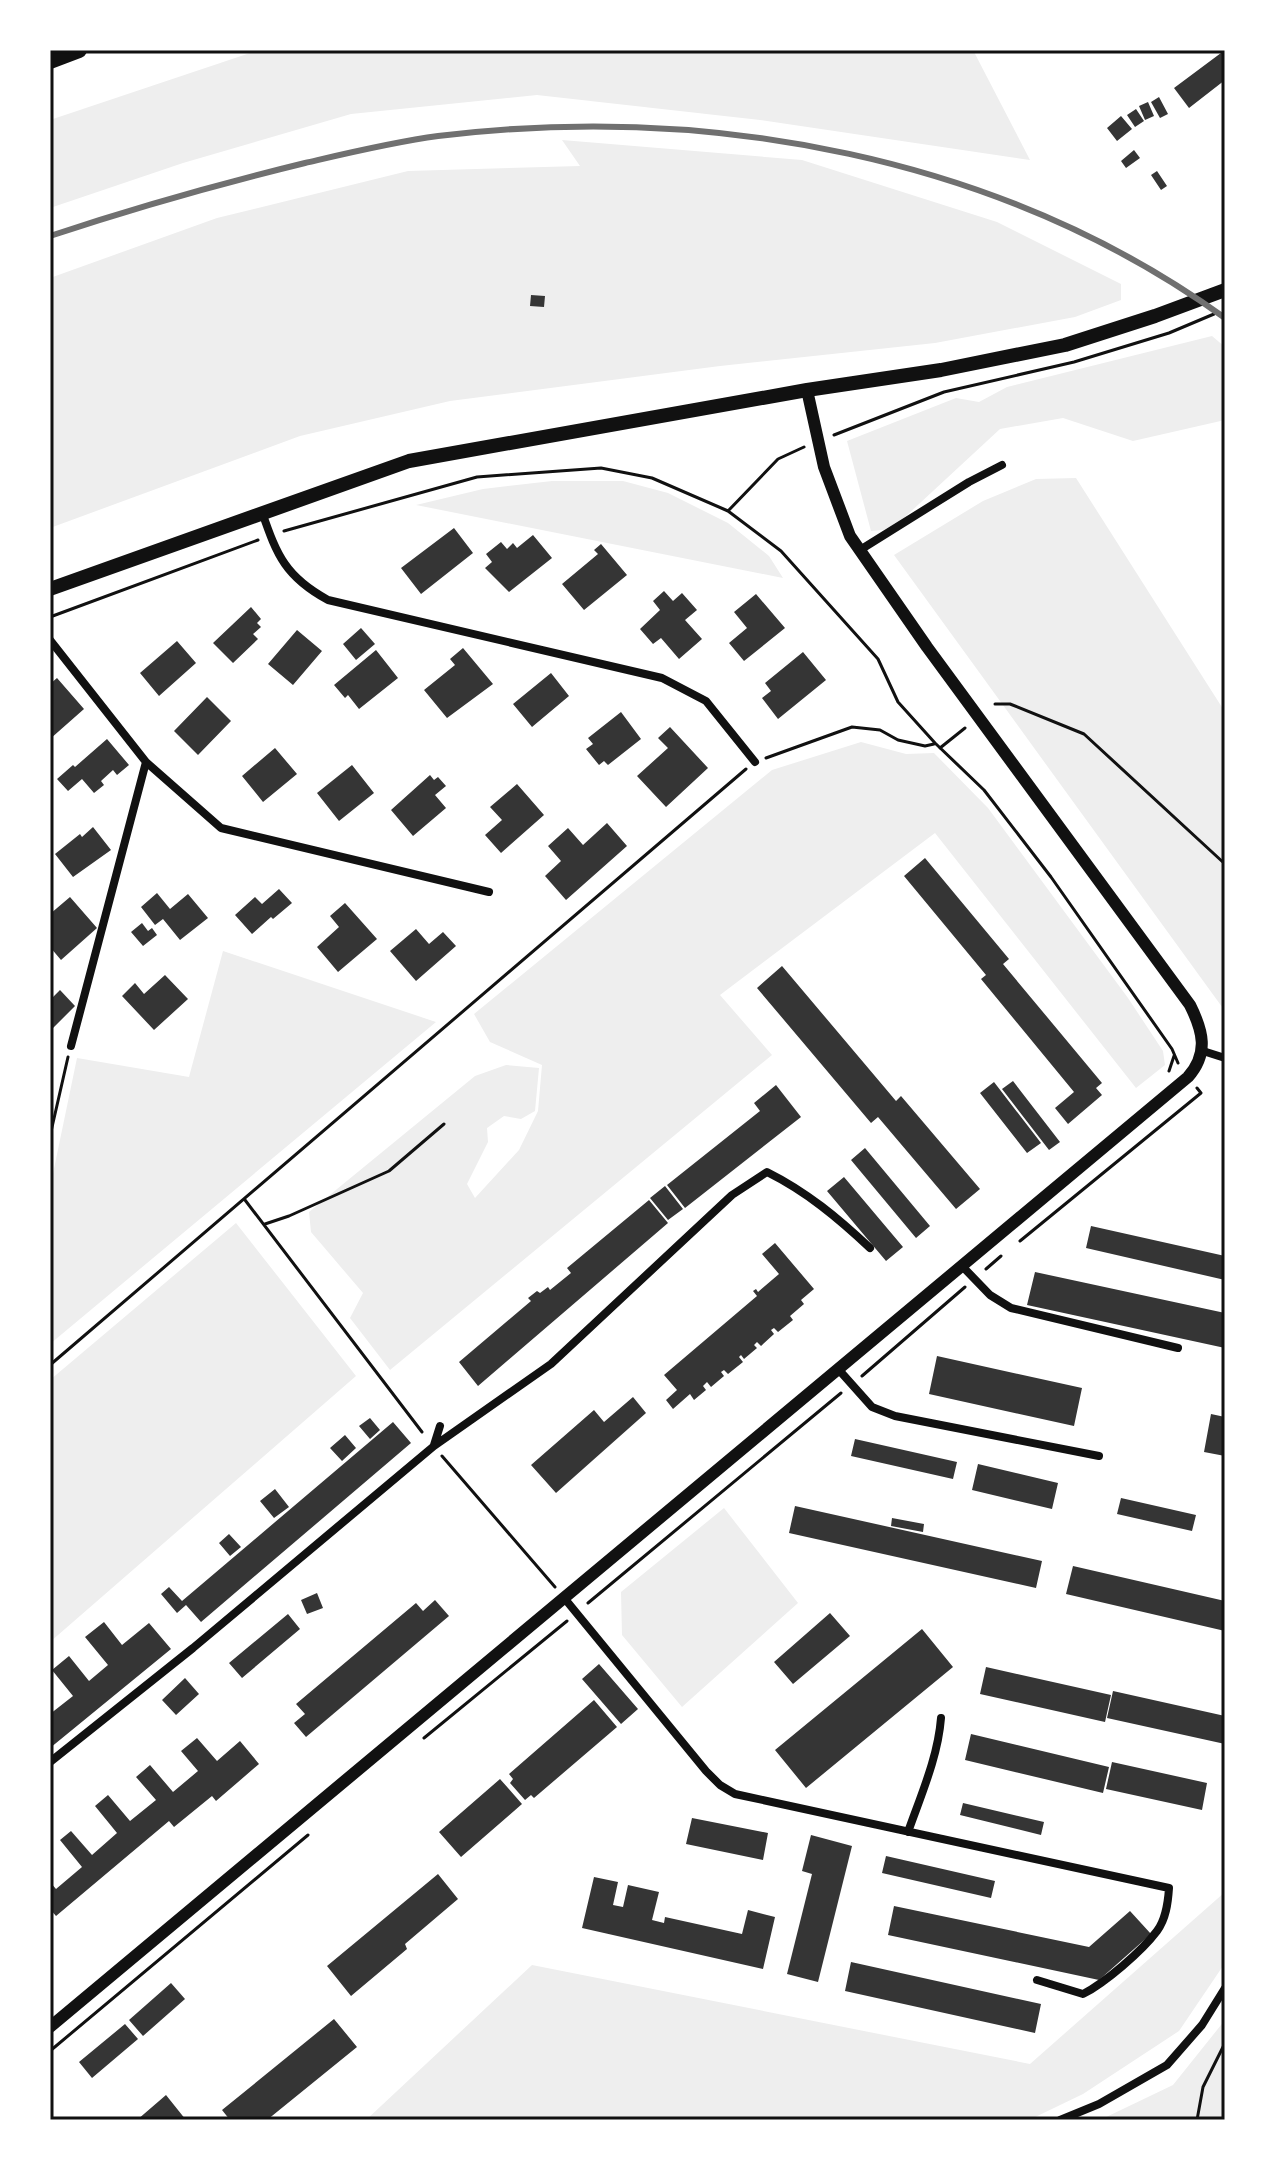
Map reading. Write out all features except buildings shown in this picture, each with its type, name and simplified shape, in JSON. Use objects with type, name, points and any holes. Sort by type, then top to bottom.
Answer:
[{"type":"highway","points":[[50,61],[79,50]]},
{"type":"main road","points":[[50,589],[409,461],[807,390],[941,370],[1065,345],[1225,290]]},
{"type":"street","points":[[50,2027],[839,1370],[1188,1077],[1198,1065],[1203,1051],[1199,1022],[1190,1005],[927,647],[850,536],[824,467],[807,390]]},
{"type":"street","points":[[860,550],[1002,465]]},
{"type":"street","points":[[262,512],[278,553],[289,571],[304,587],[328,600],[662,678],[706,701],[755,762]]},
{"type":"street","points":[[50,640],[146,762],[221,828],[489,892]]},
{"type":"street","points":[[71,1046],[146,762]]},
{"type":"street","points":[[1203,1051],[1225,1058]]},
{"type":"street","points":[[50,1762],[193,1648],[434,1446],[551,1364],[732,1195],[767,1172],[828,1209],[870,1248]]},
{"type":"street","points":[[962,1266],[990,1295],[1011,1308],[1178,1348]]},
{"type":"street","points":[[839,1370],[872,1407],[895,1416],[1099,1456]]},
{"type":"street","points":[[434,1446],[440,1426]]},
{"type":"street","points":[[565,1599],[720,1785],[735,1794],[1169,1888],[1167,1911],[1158,1931],[1100,1985],[1083,1994],[1037,1980]]},
{"type":"street","points":[[908,1832],[930,1770],[940,1735],[941,1718]]},
{"type":"street","points":[[1060,2120],[1099,2104],[1167,2065],[1202,2025],[1225,1988]]},
{"type":"path","points":[[840,433],[944,392],[1074,362],[1169,333],[1225,309]]},
{"type":"path","points":[[728,511],[778,459],[796,450]]},
{"type":"path","points":[[285,531],[477,477],[601,468],[652,478],[728,511],[781,551],[878,659],[898,702],[984,790],[1051,877],[1172,1049],[1179,1065]]},
{"type":"path","points":[[50,616],[256,541]]},
{"type":"path","points":[[995,704],[1010,704],[1084,734],[1225,864]]},
{"type":"path","points":[[50,1365],[755,762],[852,727],[880,730],[898,740],[925,746],[935,743]]},
{"type":"path","points":[[940,748],[965,728]]},
{"type":"path","points":[[50,1136],[71,1046]]},
{"type":"path","points":[[1012,1247],[1201,1093],[1197,1087]]},
{"type":"path","points":[[264,1225],[389,1171],[444,1124]]},
{"type":"path","points":[[245,1200],[434,1446],[565,1599]]},
{"type":"path","points":[[860,1377],[1002,1255]]},
{"type":"path","points":[[592,1600],[842,1392]]},
{"type":"path","points":[[417,1744],[564,1624]]},
{"type":"path","points":[[50,2051],[309,1834]]},
{"type":"path","points":[[1197,2120],[1203,2087],[1225,2043]]},
{"type":"shaded area","points":[[259,50],[973,50],[1030,160],[760,120],[537,95],[351,114],[183,163],[50,208],[50,120]]},
{"type":"shaded area","points":[[562,140],[802,160],[997,222],[1121,284],[1121,300],[1075,317],[935,343],[720,366],[450,401],[300,436],[50,528],[50,278],[217,218],[408,171],[580,166]]},
{"type":"shaded area","points":[[1212,336],[1225,347],[1225,420],[1133,441],[1063,418],[1000,429],[892,529],[871,531],[847,441],[956,398],[979,402],[1007,387]]},
{"type":"shaded area","points":[[1076,478],[1225,712],[1225,1011],[894,555],[983,501],[1036,479]]},
{"type":"shaded area","points":[[552,481],[623,481],[668,493],[728,523],[769,556],[783,578],[416,505],[483,489]]},
{"type":"shaded area","points":[[861,742],[906,754],[934,753],[988,808],[1128,998],[1163,1051],[1165,1065],[1136,1088],[935,833],[720,995],[772,1055],[390,1370],[350,1318],[363,1293],[311,1232],[309,1212],[475,1076],[506,1065],[539,1068],[535,1111],[521,1119],[504,1116],[487,1128],[488,1142],[467,1184],[475,1198],[519,1150],[538,1111],[542,1065],[490,1042],[474,1014],[772,770]]},
{"type":"shaded area","points":[[223,951],[436,1022],[50,1344],[50,1188],[77,1058],[189,1077]]},
{"type":"shaded area","points":[[236,1223],[356,1376],[50,1642],[50,1380]]},
{"type":"shaded area","points":[[724,1508],[798,1603],[682,1707],[622,1635],[621,1592]]},
{"type":"shaded area","points":[[1225,1892],[1225,1963],[1179,2031],[1083,2094],[1029,2120],[366,2120],[532,1965],[1030,2064]]},
{"type":"shaded area","points":[[1225,2020],[1225,2120],[1100,2120],[1173,2085]]},
{"type":"railway","points":[[50,236],[241,179],[404,141],[541,128],[644,128],[747,136],[849,154],[949,181],[1045,217],[1138,262],[1225,318]]}]
